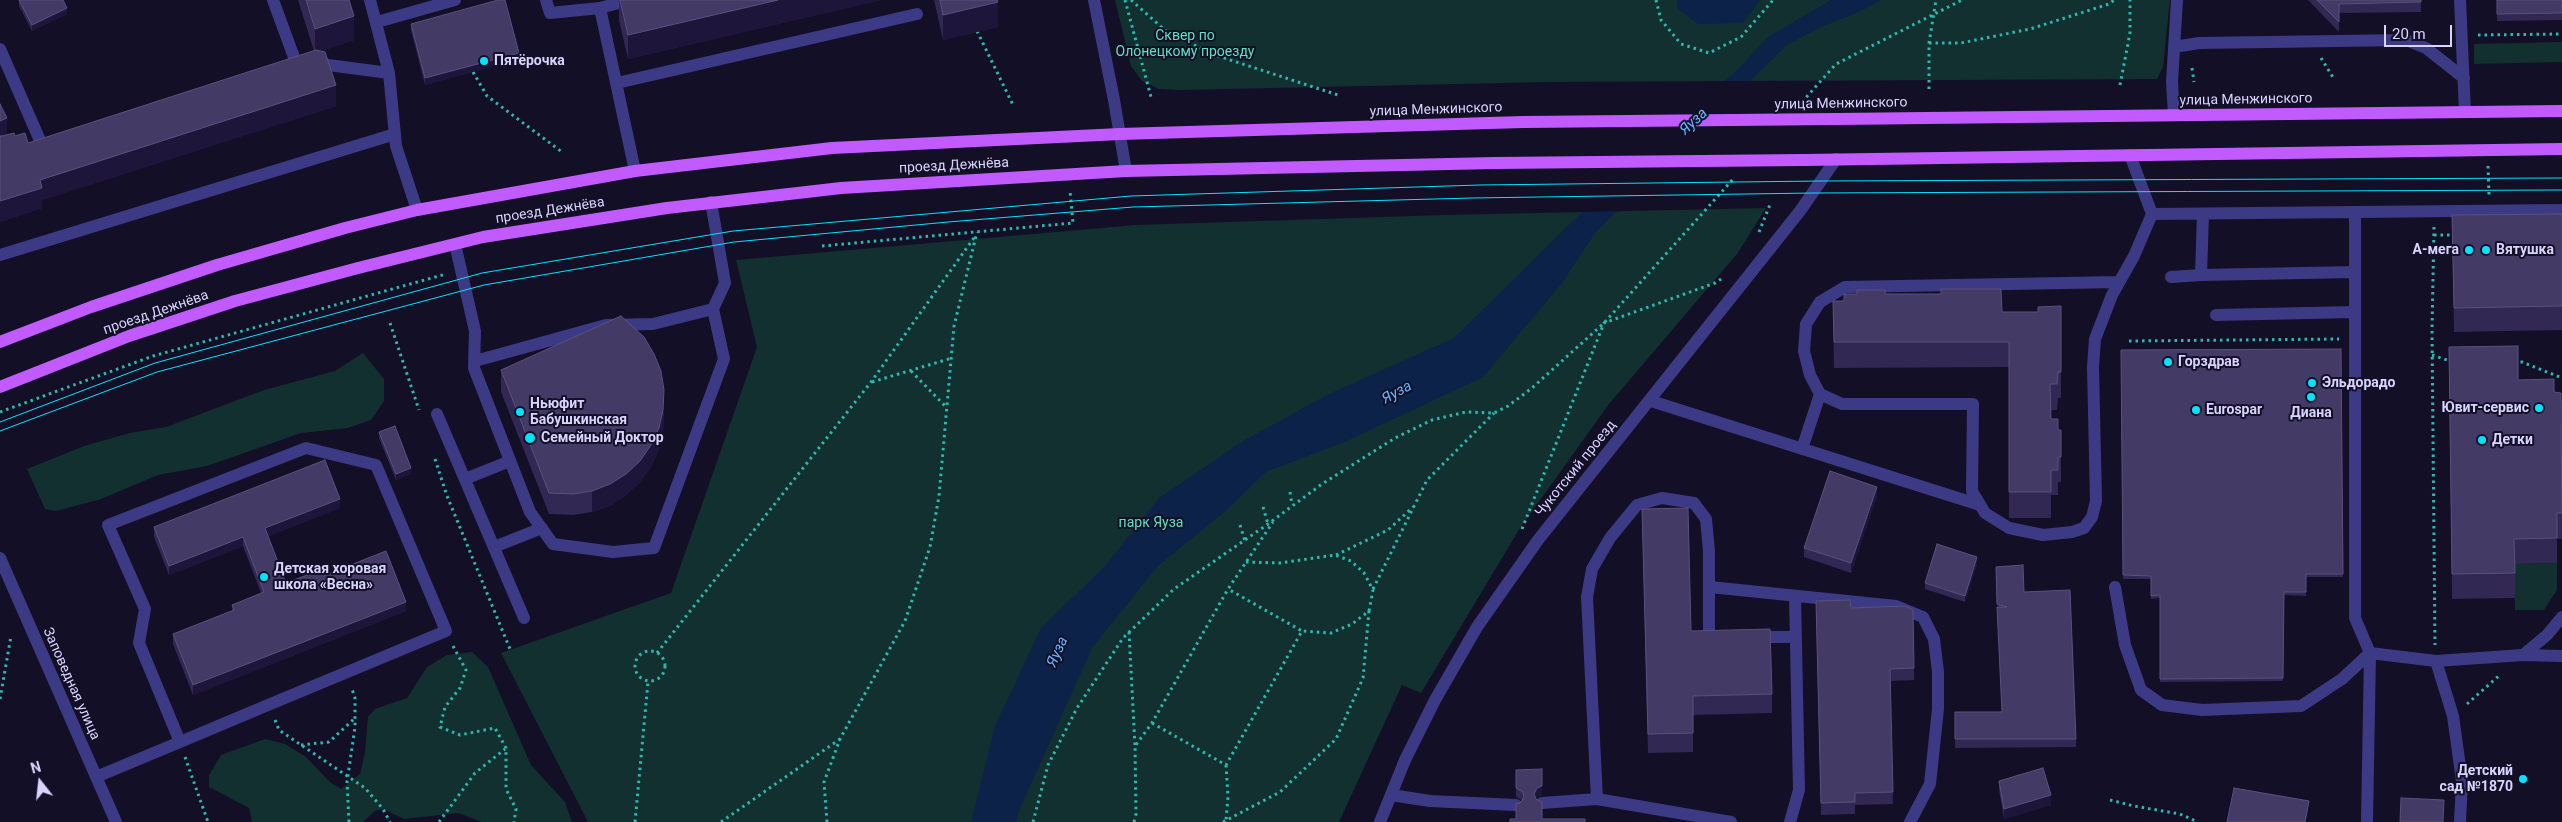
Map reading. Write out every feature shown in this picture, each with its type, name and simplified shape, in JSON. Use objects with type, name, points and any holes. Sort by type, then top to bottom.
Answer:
[{"type":"main road","name":"улица Менжинского","points":[[1120,134],[1523,122],[2562,111]]},
{"type":"main road","name":"проезд Дежнёва","points":[[0,342],[91,307],[218,266],[417,210],[635,170],[832,148],[1120,134]]},
{"type":"main road","points":[[1126,171],[1495,163],[2562,149]]},
{"type":"main road","name":"проезд Дежнёва","points":[[0,387],[129,336],[235,301],[483,237],[711,202],[841,188],[1126,171]]},
{"type":"street","points":[[273,0],[290,62],[389,73]]},
{"type":"street","points":[[370,0],[389,73],[396,146],[417,210]]},
{"type":"street","points":[[377,22],[455,0]]},
{"type":"street","points":[[546,0],[550,13],[600,8],[630,0]]},
{"type":"street","points":[[1094,0],[1126,171]]},
{"type":"street","points":[[2174,115],[2172,82],[2177,0]]},
{"type":"street","points":[[2460,0],[2465,112]]},
{"type":"street","points":[[600,8],[635,170]]},
{"type":"street","points":[[616,83],[917,14]]},
{"type":"street","points":[[2174,47],[2199,43],[2406,40],[2426,48],[2464,78]]},
{"type":"street","points":[[0,48],[42,144],[61,138]]},
{"type":"street","points":[[0,255],[395,134]]},
{"type":"street","points":[[23,142],[38,137]]},
{"type":"street","points":[[2119,282],[1845,286],[1820,302],[1806,324],[1804,351],[1810,375],[1820,394],[1842,404],[1972,404],[1972,491],[1985,513],[2009,528],[2043,535],[2084,528],[2092,517],[2096,501],[2093,367],[2095,339],[2112,295],[2134,256],[2152,214],[2130,155]]},
{"type":"street","name":"Чукотский проезд","points":[[1380,822],[1435,700],[1477,627],[1538,540],[1800,211],[1836,159]]},
{"type":"street","points":[[455,244],[475,331],[474,368],[530,512],[553,544],[613,552],[654,548],[724,359],[714,309],[725,283],[711,202]]},
{"type":"street","points":[[2152,214],[2562,210]]},
{"type":"street","points":[[2355,212],[2355,618],[2370,653],[2367,822]]},
{"type":"street","points":[[2201,276],[2203,214]]},
{"type":"street","points":[[2171,277],[2355,272]]},
{"type":"street","points":[[475,361],[606,325],[653,324],[714,309]]},
{"type":"street","points":[[2216,315],[2354,312]]},
{"type":"street","points":[[1802,449],[1820,394]]},
{"type":"street","points":[[1651,400],[1980,505]]},
{"type":"street","points":[[437,414],[524,618]]},
{"type":"street","points":[[96,777],[446,632],[376,465],[306,448],[108,524],[145,609],[139,643],[180,742]]},
{"type":"street","points":[[465,479],[510,461]]},
{"type":"street","points":[[1597,799],[1587,597],[1592,570],[1610,538],[1637,505],[1662,498],[1694,503],[1706,519],[1710,587],[1709,637],[1796,637]]},
{"type":"street","points":[[494,547],[542,528]]},
{"type":"street","name":"Заповедная улица","points":[[0,558],[116,822]]},
{"type":"street","points":[[1710,587],[1896,606],[1923,617],[1934,639],[1938,672],[1938,709],[1930,784],[1910,822]]},
{"type":"street","points":[[2115,587],[2125,646],[2141,690],[2162,705],[2202,710],[2301,706],[2342,679],[2370,653],[2436,661],[2523,655],[2562,656]]},
{"type":"street","points":[[1790,822],[1799,790],[1795,596]]},
{"type":"street","points":[[2523,655],[2547,636],[2562,617]]},
{"type":"street","points":[[2436,661],[2453,716],[2462,781],[2460,822]]},
{"type":"street","points":[[1391,795],[1430,801],[1516,805]]},
{"type":"street","points":[[1542,802],[1597,799],[1732,822]]},
{"type":"path","points":[[1124,0],[1151,97]]},
{"type":"path","points":[[1132,0],[1167,32],[1215,55],[1341,96]]},
{"type":"path","points":[[1656,0],[1661,20],[1681,44],[1709,53],[1741,37],[1773,0]]},
{"type":"path","points":[[1929,89],[1929,43],[1936,12],[1936,0]]},
{"type":"path","points":[[1797,108],[1836,64],[1962,0]]},
{"type":"path","points":[[1929,43],[1961,43],[2030,29],[2109,4],[2114,0]]},
{"type":"path","points":[[2120,85],[2130,33],[2130,0]]},
{"type":"path","points":[[977,31],[1013,105]]},
{"type":"path","points":[[2461,36],[2562,34]]},
{"type":"path","points":[[473,72],[487,96],[562,152]]},
{"type":"path","points":[[2488,165],[2490,211]]},
{"type":"path","points":[[1225,821],[1280,792],[1336,739],[1363,678],[1369,611],[1373,590],[1427,480],[1494,413],[1508,406],[1532,388],[1604,323],[1738,173]]},
{"type":"path","points":[[822,246],[1072,223],[1070,188]]},
{"type":"path","points":[[1757,237],[1771,202]]},
{"type":"path","points":[[2434,211],[2432,355],[2436,661]]},
{"type":"path","points":[[827,822],[824,782],[840,739],[905,620],[930,547],[939,496],[954,326],[978,232]]},
{"type":"path","points":[[657,653],[871,382],[978,232]]},
{"type":"path","points":[[2434,235],[2464,234]]},
{"type":"path","points":[[0,412],[153,356],[461,270]]},
{"type":"path","points":[[1522,529],[1604,323],[1715,283],[1728,274]]},
{"type":"path","points":[[2130,341],[2354,338]]},
{"type":"path","points":[[2432,355],[2457,363]]},
{"type":"path","points":[[871,382],[952,358]]},
{"type":"path","points":[[2513,362],[2522,362],[2562,378]]},
{"type":"path","points":[[911,370],[947,408]]},
{"type":"path","points":[[1033,822],[1048,765],[1073,716],[1129,632],[1174,589],[1346,468],[1395,438],[1432,420],[1466,412],[1494,413]]},
{"type":"path","points":[[1290,492],[1292,506]]},
{"type":"path","points":[[1246,562],[1280,563],[1335,555],[1388,530],[1414,506]]},
{"type":"path","points":[[1263,507],[1268,524]]},
{"type":"path","points":[[1135,746],[1152,724],[1228,589],[1275,519]]},
{"type":"path","points":[[1240,525],[1245,540]]},
{"type":"path","points":[[1335,555],[1351,561],[1364,573],[1373,590]]},
{"type":"path","points":[[1228,589],[1302,631],[1331,633],[1352,624],[1369,611]]},
{"type":"path","points":[[1225,821],[1228,798],[1226,766],[1302,631]]},
{"type":"path","points":[[446,632],[466,670],[460,688],[445,707],[440,727],[460,735],[495,728],[506,748],[506,789],[516,809],[514,822]]},
{"type":"path","points":[[1129,632],[1135,746],[1136,814],[1134,822]]},
{"type":"path","points":[[0,699],[11,636]]},
{"type":"path","points":[[646,652],[657,653],[662,657],[665,668],[659,678],[648,682],[638,676],[635,670],[636,659],[646,652]]},
{"type":"path","points":[[2453,716],[2523,655]]},
{"type":"path","points":[[345,674],[355,698],[355,718],[348,775],[349,822]]},
{"type":"path","points":[[635,822],[648,682]]},
{"type":"path","points":[[268,705],[279,730],[365,788],[383,809],[390,822]]},
{"type":"path","points":[[301,745],[330,742],[355,718]]},
{"type":"path","points":[[1152,724],[1226,766]]},
{"type":"path","points":[[721,822],[840,739]]},
{"type":"path","points":[[180,742],[208,822]]},
{"type":"path","points":[[439,822],[475,773],[506,748]]},
{"type":"path","points":[[2110,800],[2180,814],[2198,822]]},
{"type":"green space","name":"Сквер по Олонецкому проезду","points":[[1115,0],[2170,0],[2163,67],[2157,79],[1549,82],[1181,90],[1159,89],[1142,81],[1131,66]]},
{"type":"green space","points":[[2562,42],[2562,62],[2474,64],[2474,44]]},
{"type":"green space","name":"парк Яуза","points":[[1766,208],[1737,254],[1609,404],[1520,528],[1421,693],[1402,685],[1339,822],[588,822],[501,653],[671,593],[757,347],[736,260],[1136,225],[1443,215]]},
{"type":"green space","points":[[363,353],[384,379],[384,401],[371,420],[348,428],[301,433],[207,466],[158,475],[101,499],[56,511],[45,509],[27,469],[84,446],[130,433],[166,427],[264,390],[335,371]]},
{"type":"green space","points":[[2557,563],[2557,590],[2544,610],[2515,610],[2514,564]]},
{"type":"green space","points":[[472,652],[488,667],[531,765],[565,802],[572,822],[482,822],[458,813],[404,819],[383,809],[375,811],[363,822],[252,822],[249,808],[209,787],[209,775],[221,755],[265,739],[285,744],[306,757],[331,783],[341,789],[360,774],[365,752],[368,717],[375,709],[407,698],[427,667],[447,655]]},
{"type":"water","points":[[1677,0],[1760,0],[1743,23],[1698,24],[1677,8]]},
{"type":"water","name":"Яуза","points":[[1831,0],[1881,0],[1857,13],[1821,27],[1787,45],[1595,233],[1562,283],[1483,377],[1349,440],[1266,472],[1228,509],[1158,566],[1092,648],[1018,813],[1017,822],[971,822],[995,726],[1041,628],[1105,566],[1159,498],[1243,441],[1329,394],[1454,338],[1573,221],[1738,69],[1768,37]]},
{"type":"pier","points":[[1722,81],[1754,81],[1621,211],[1579,212]]},
{"type":"building","points":[[19,0],[63,0],[67,8],[32,25]]},
{"type":"building","points":[[306,0],[349,0],[354,16],[315,29]]},
{"type":"building","points":[[498,0],[505,0],[519,53],[425,78],[411,24]]},
{"type":"building","points":[[620,0],[778,0],[628,35]]},
{"type":"building","points":[[940,0],[997,0],[998,2],[943,15]]},
{"type":"building","points":[[2317,0],[2421,0],[2421,2],[2339,4],[2339,22]]},
{"type":"building","points":[[2497,0],[2562,0],[2562,13],[2497,14]]},
{"type":"building","points":[[316,50],[325,52],[336,85],[40,180],[42,188],[0,201],[0,136],[14,133],[15,136],[25,133],[28,143]]},
{"type":"building","points":[[0,104],[7,118],[0,121]]},
{"type":"building","points":[[2562,214],[2562,306],[2454,308],[2452,215]]},
{"type":"building","points":[[1941,289],[2001,289],[2002,312],[2038,312],[2038,307],[2061,306],[2061,372],[2058,372],[2057,384],[2050,384],[2051,419],[2058,419],[2058,430],[2061,430],[2061,457],[2058,457],[2058,470],[2051,470],[2051,492],[2009,492],[2009,342],[1834,342],[1833,301],[1844,301],[1844,294],[1857,294],[1857,290],[1885,290],[1885,294],[1941,294]]},
{"type":"building","points":[[621,316],[644,337],[661,371],[664,390],[663,410],[659,428],[651,445],[640,461],[626,474],[610,484],[592,491],[573,494],[549,493],[501,370]]},
{"type":"building","points":[[2518,346],[2518,380],[2554,379],[2554,392],[2561,393],[2562,513],[2557,513],[2557,538],[2514,539],[2515,573],[2452,574],[2449,347]]},
{"type":"building","points":[[2341,349],[2343,574],[2306,574],[2306,592],[2284,592],[2283,678],[2160,679],[2160,595],[2151,596],[2151,576],[2123,575],[2121,350]]},
{"type":"building","points":[[395,426],[411,468],[396,474],[379,432]]},
{"type":"building","points":[[325,460],[340,499],[265,528],[286,583],[323,569],[325,575],[386,551],[406,602],[193,685],[173,634],[234,610],[232,605],[264,592],[243,537],[169,566],[154,527]]},
{"type":"building","points":[[1830,471],[1877,487],[1851,563],[1804,548]]},
{"type":"building","points":[[1688,508],[1691,631],[1770,629],[1772,694],[1693,696],[1693,733],[1648,734],[1642,509]]},
{"type":"building","points":[[1937,544],[1977,557],[1965,596],[1925,583]]},
{"type":"building","points":[[2023,565],[2024,592],[2070,590],[2076,739],[1955,739],[1955,712],[2002,712],[1997,607],[2007,607],[1997,604],[1996,567]]},
{"type":"building","points":[[1850,600],[1851,608],[1905,606],[1913,610],[1914,668],[1890,669],[1893,792],[1855,793],[1855,802],[1821,803],[1816,601]]},
{"type":"building","points":[[2043,768],[2051,795],[2004,809],[1999,781]]},
{"type":"building","points":[[1542,769],[1542,786],[1537,788],[1534,794],[1536,799],[1542,802],[1542,819],[1585,819],[1585,822],[1510,822],[1510,819],[1516,819],[1516,804],[1520,803],[1524,797],[1523,792],[1516,788],[1516,770]]},
{"type":"building","points":[[2234,788],[2309,801],[2305,822],[2227,822]]},
{"type":"building","points":[[2401,798],[2444,800],[2443,822],[2400,822]]},
{"type":"tram line","points":[[0,422],[155,363],[482,273],[733,231],[1131,196],[1480,185],[1821,181],[2562,178]]},
{"type":"tram line","points":[[0,431],[157,372],[484,285],[734,242],[1133,207],[1472,198],[1813,193],[2562,190]]},
{"type":"place","name":"Пятёрочка","points":[[484,61]]},
{"type":"place","name":"А-мега","points":[[2469,250]]},
{"type":"place","name":"Вятушка","points":[[2486,250]]},
{"type":"place","name":"Горздрав","points":[[2168,362]]},
{"type":"place","name":"Эльдорадо","points":[[2312,383]]},
{"type":"place","name":"Диана","points":[[2311,397]]},
{"type":"place","name":"Ювит-сервис","points":[[2539,408]]},
{"type":"place","name":"Eurospar","points":[[2196,410]]},
{"type":"place","name":"Ньюфит Бабушкинская","points":[[520,412]]},
{"type":"place","name":"Семейный Доктор","points":[[530,438]]},
{"type":"place","name":"Детки","points":[[2482,440]]},
{"type":"place","name":"Детская хоровая школа «Весна»","points":[[264,577]]},
{"type":"place","name":"Детский сад №1870","points":[[2523,779]]}]
